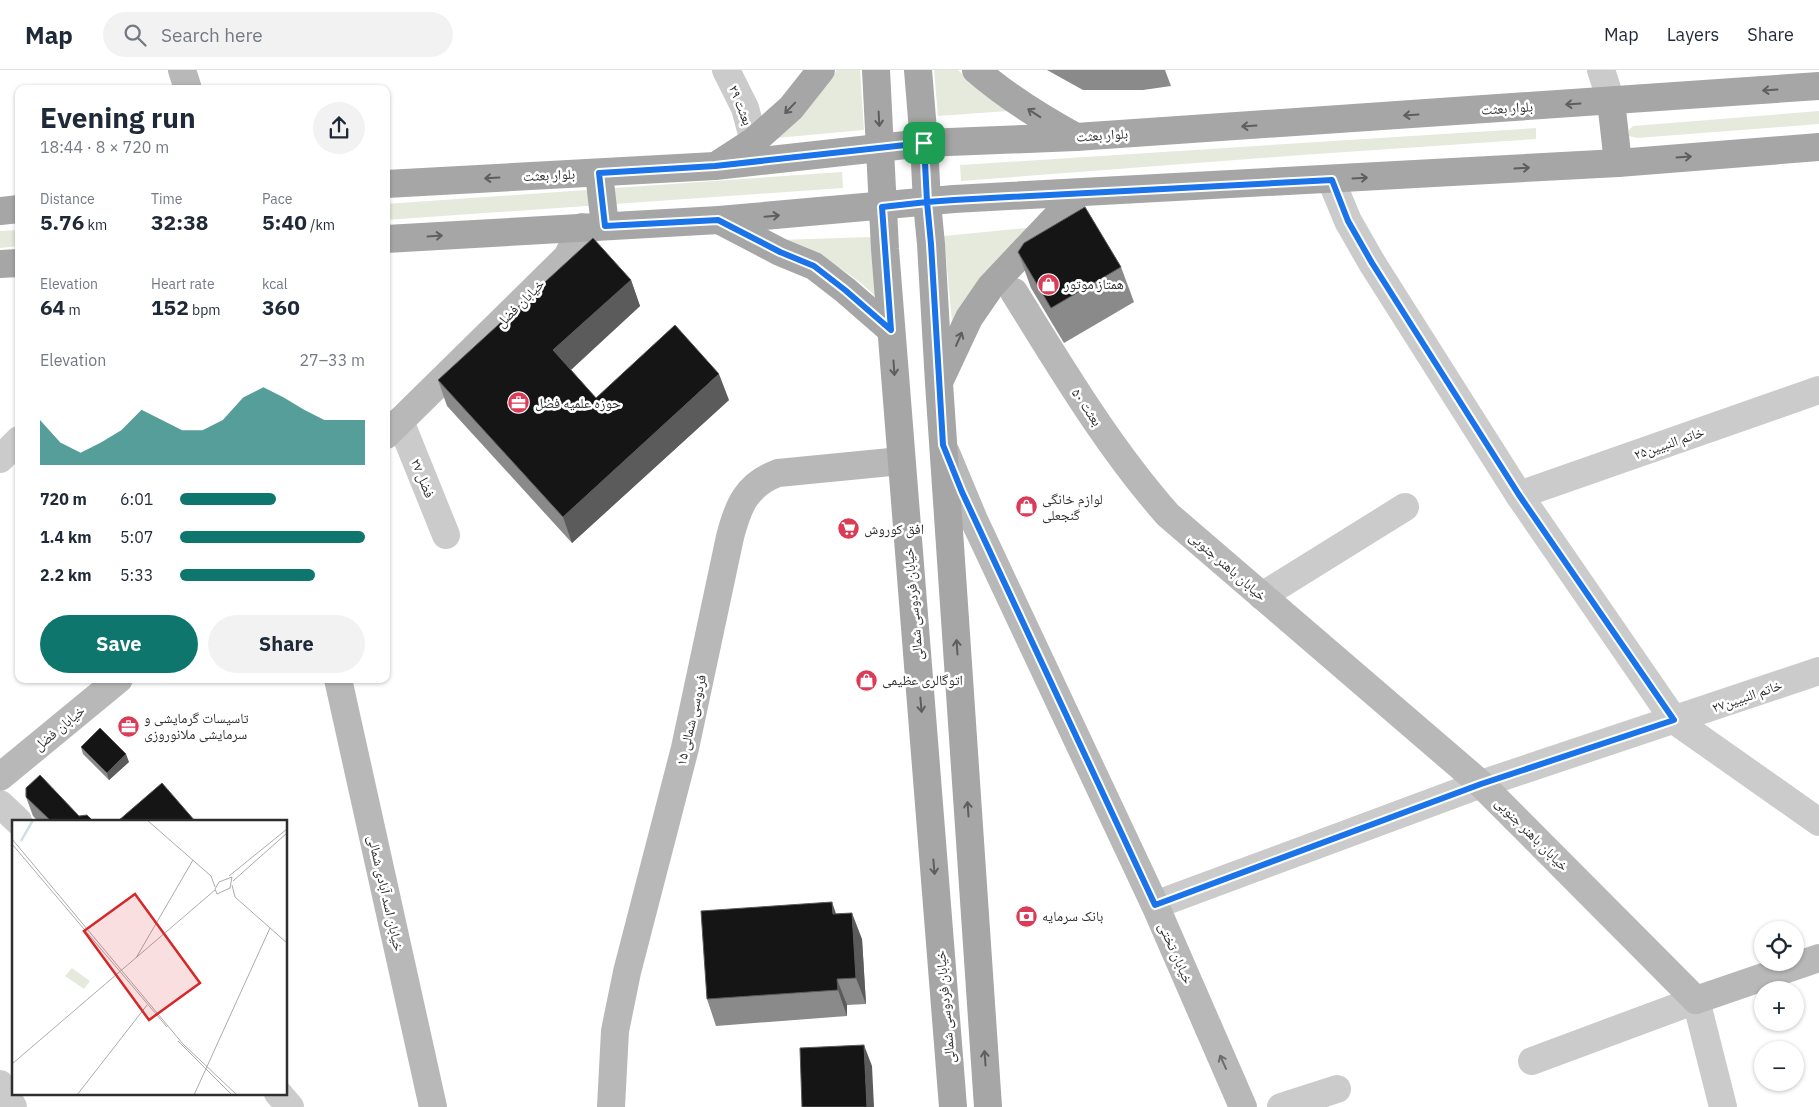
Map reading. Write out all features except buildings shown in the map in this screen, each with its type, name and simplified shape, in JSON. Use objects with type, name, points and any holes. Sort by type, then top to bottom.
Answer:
[{"type":"main road","points":[[715,166],[754,141],[791,108],[821,70]]},
{"type":"main road","name":"خیابان فردوسی شمالی","points":[[876,70],[882,207],[891,330],[953,1107]]},
{"type":"main road","points":[[918,70],[988,1107]]},
{"type":"main road","points":[[976,70],[999,90],[1076,137]]},
{"type":"main road","name":"بلوار بعثت","points":[[390,184],[715,166],[924,143],[1076,137],[1611,102],[1819,86]]},
{"type":"main road","points":[[1611,102],[1618,162]]},
{"type":"main road","points":[[390,239],[718,220],[954,200],[1332,180],[1819,147]]},
{"type":"main road","points":[[593,226],[599,173]]},
{"type":"main road","points":[[939,383],[968,318],[991,286],[1079,193]]},
{"type":"main road","points":[[0,210],[15,209]]},
{"type":"main road","points":[[718,220],[780,252],[814,266],[891,330]]},
{"type":"main road","points":[[0,264],[15,263]]},
{"type":"street","points":[[182,70],[187,85]]},
{"type":"street","name":"بعثت ۲۹","points":[[726,70],[746,108],[754,141]]},
{"type":"street","points":[[1601,70],[1611,102]]},
{"type":"street","points":[[1332,180],[1348,221],[1372,263],[1519,495],[1674,720],[1819,822]]},
{"type":"street","name":"خیابان فضل","points":[[393,428],[567,257],[593,226]]},
{"type":"street","name":"بعثت ۵۰","points":[[1014,292],[1080,398],[1110,441],[1168,515]]},
{"type":"street","name":"خاتم النبیین۲۵","points":[[1519,495],[1819,390]]},
{"type":"street","name":"فضل ۲۷","points":[[393,428],[446,534]]},
{"type":"street","points":[[0,459],[15,444]]},
{"type":"street","name":"خیابان تختی","points":[[943,445],[970,511],[1155,905],[1243,1107]]},
{"type":"street","name":"فردوسی شمالی ۱۵","points":[[611,1107],[615,1031],[627,972],[685,748],[730,537],[739,508],[757,484],[765,478],[778,473],[902,461]]},
{"type":"street","points":[[1262,596],[1405,507]]},
{"type":"street","name":"خیابان باهنر جنوبی","points":[[1168,515],[1481,784],[1696,1000]]},
{"type":"street","name":"خاتم النبیین۲۷","points":[[1155,905],[1481,784],[1819,671]]},
{"type":"street","name":"خیابان فضل","points":[[0,777],[114,683]]},
{"type":"street","name":"خیابان اسد آبادی شمالی","points":[[339,683],[434,1107]]},
{"type":"street","points":[[0,804],[17,820]]},
{"type":"street","points":[[1532,1061],[1696,1000],[1819,958]]},
{"type":"street","points":[[1696,1000],[1723,1107]]},
{"type":"street","points":[[0,1084],[12,1107]]},
{"type":"street","points":[[1281,1107],[1337,1089]]},
{"type":"street","points":[[279,1094],[290,1107]]},
{"type":"shaded area","points":[[837,70],[860,70],[864,130],[776,138],[814,101]]},
{"type":"shaded area","points":[[934,70],[958,70],[982,93],[1008,111],[938,116]]},
{"type":"shaded area","points":[[1819,111],[1819,124],[1637,138],[1629,136],[1629,130],[1633,126]]},
{"type":"shaded area","points":[[1536,128],[1536,139],[961,181],[960,165]]},
{"type":"shaded area","points":[[842,172],[843,188],[390,220],[390,204]]},
{"type":"shaded area","points":[[1036,227],[968,298],[952,322],[944,236]]},
{"type":"shaded area","points":[[15,230],[15,246],[0,248],[0,231]]},
{"type":"shaded area","points":[[871,237],[877,298],[843,270],[805,250],[778,240]]},
{"type":"place","name":"همتاز موتور","points":[[1048,284]]},
{"type":"place","name":"حوزه علمیه فضل","points":[[519,403]]},
{"type":"place","name":"لوازم خانگی گنجعلی","points":[[1026,507]]},
{"type":"place","name":"افق کوروش","points":[[848,529]]},
{"type":"place","name":"اتوگالری عظیمی","points":[[866,680]]},
{"type":"place","name":"تاسیسات گرمایشی و سرمایشی ملانوروزی","points":[[128,726]]},
{"type":"place","name":"بانک سرمایه","points":[[1026,916]]},
{"type":"route","points":[[924,143],[715,166],[599,173],[605,226],[718,220],[780,252],[814,266],[891,330],[882,207],[927,202],[943,445],[962,492],[1155,905],[1481,784],[1674,720],[1519,495],[1372,263],[1348,221],[1332,180],[927,202],[924,143]]}]
